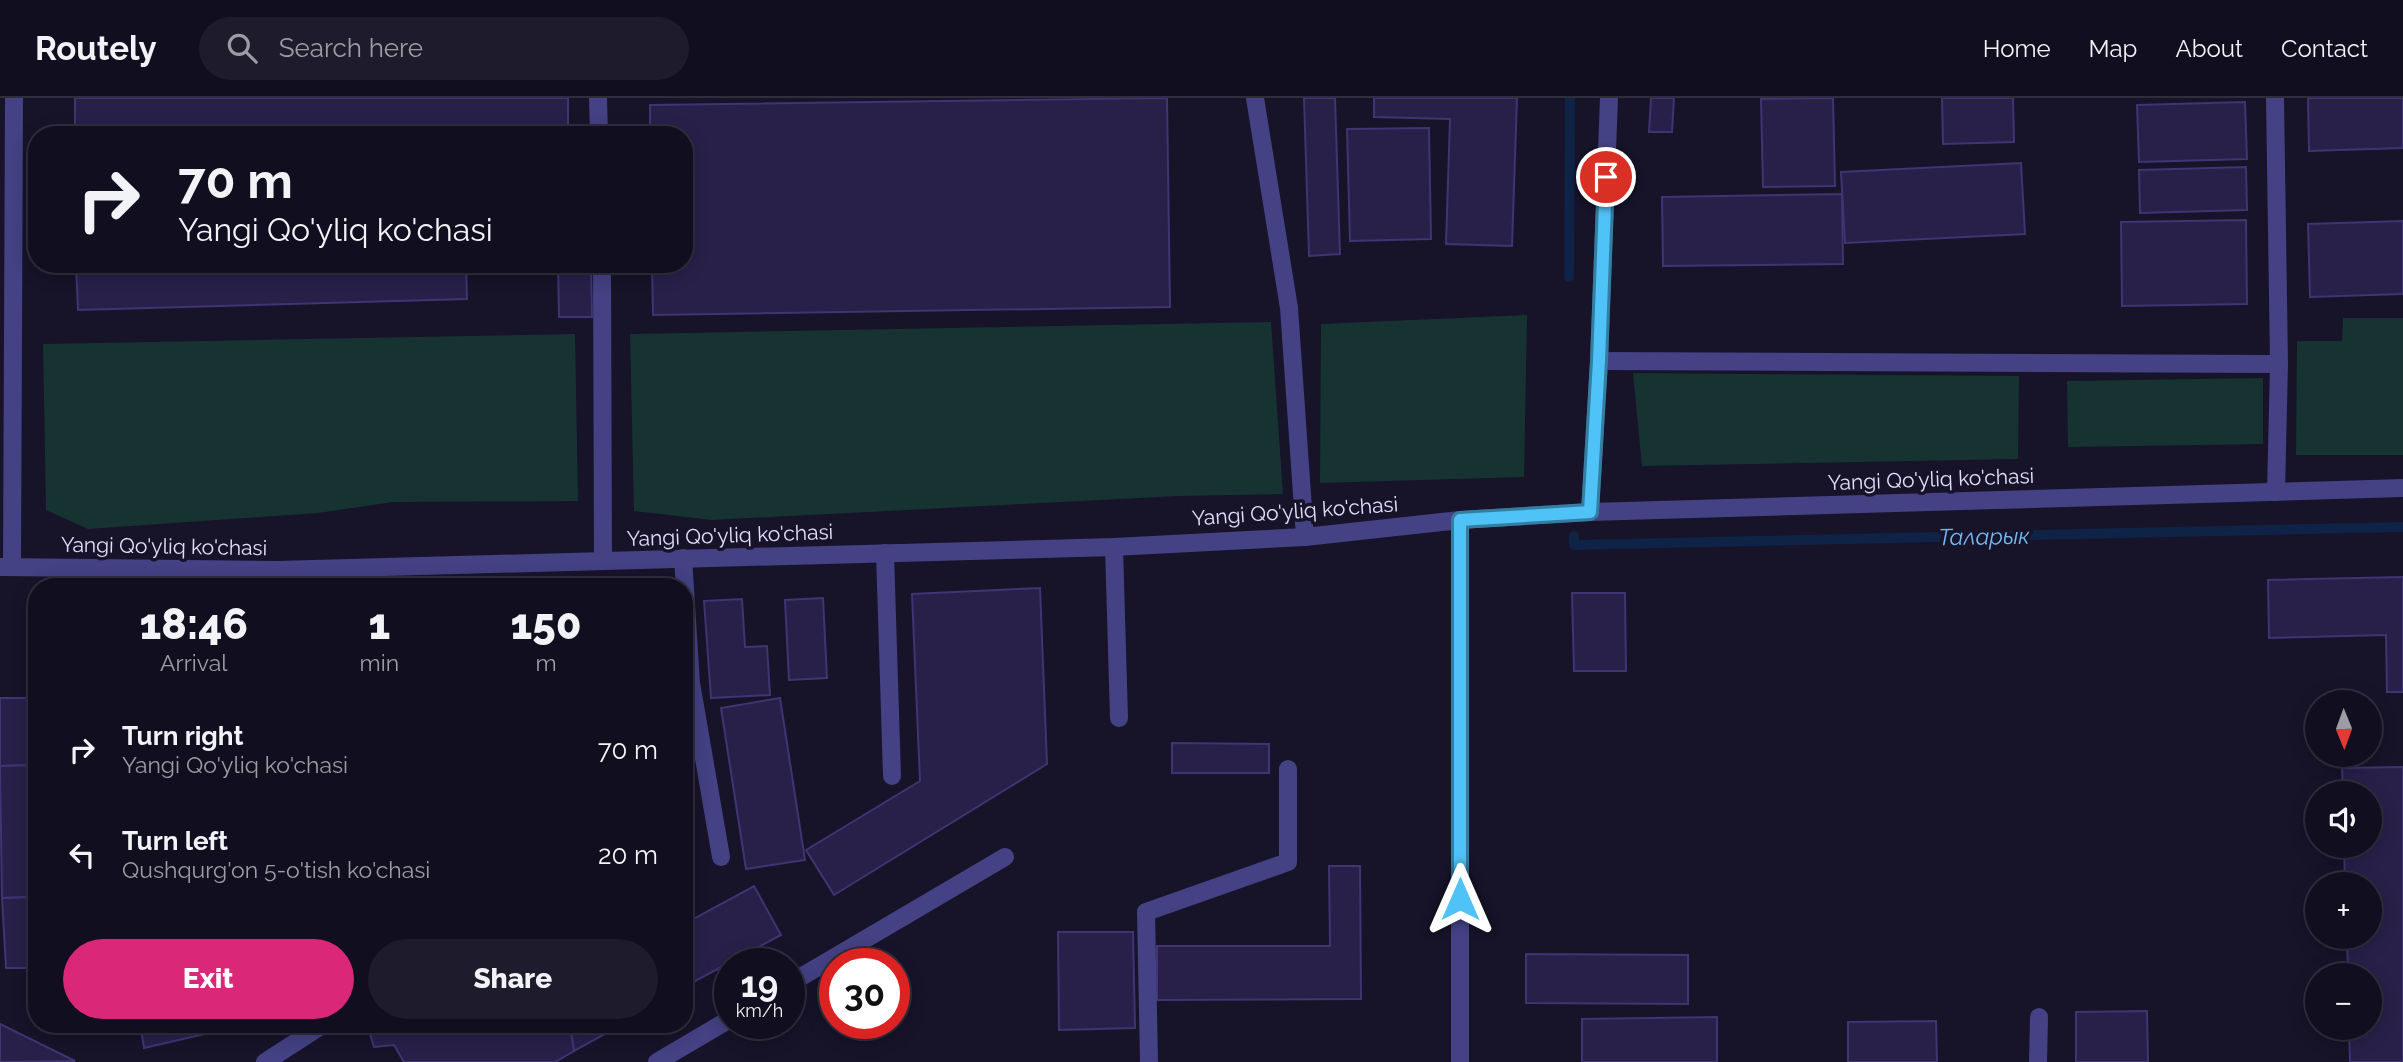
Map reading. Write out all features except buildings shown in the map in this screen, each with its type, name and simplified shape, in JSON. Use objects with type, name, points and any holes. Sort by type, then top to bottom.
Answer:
[{"type":"street","points":[[6,567],[14,98]]},
{"type":"street","points":[[598,98],[599,126]]},
{"type":"street","points":[[1255,98],[1289,308],[1305,537]]},
{"type":"street","points":[[1590,512],[1609,98]]},
{"type":"street","points":[[2275,98],[2279,364],[2276,492]]},
{"type":"street","points":[[602,273],[603,561]]},
{"type":"street","points":[[1599,361],[2279,364]]},
{"type":"street","name":"Yangi Qo'yliq ko'chasi","points":[[6,567],[277,578],[683,558],[1114,547],[1305,537],[1460,520],[1590,512],[2403,488]]},
{"type":"street","points":[[1460,520],[1460,1062]]},
{"type":"street","points":[[1114,547],[1119,718]]},
{"type":"street","points":[[885,553],[892,776]]},
{"type":"street","points":[[683,558],[684,578]]},
{"type":"street","points":[[693,695],[721,857]]},
{"type":"street","points":[[1149,1062],[1146,912],[1288,862],[1288,769]]},
{"type":"street","points":[[805,975],[1005,857]]},
{"type":"street","points":[[2038,1062],[2039,1017]]},
{"type":"street","points":[[657,1062],[714,1028]]},
{"type":"street","points":[[265,1062],[310,1033]]},
{"type":"green space","points":[[1527,315],[1524,477],[1320,483],[1321,324]]},
{"type":"green space","points":[[2343,318],[2403,318],[2403,455],[2296,455],[2297,341],[2342,341]]},
{"type":"green space","points":[[1271,322],[1283,494],[1178,496],[712,520],[634,511],[630,334]]},
{"type":"green space","points":[[575,334],[578,501],[393,502],[318,513],[88,529],[46,510],[43,344]]},
{"type":"green space","points":[[1633,373],[2019,376],[2018,459],[1642,466]]},
{"type":"green space","points":[[2263,378],[2263,444],[2068,447],[2067,381]]},
{"type":"waterway","name":"Таларык","points":[[1569,277],[1570,98]]},
{"type":"waterway","name":"Таларык","points":[[1574,536],[1574,545],[2403,527]]},
{"type":"route","points":[[1460,899],[1460,520],[1590,512],[1606,177]]}]
